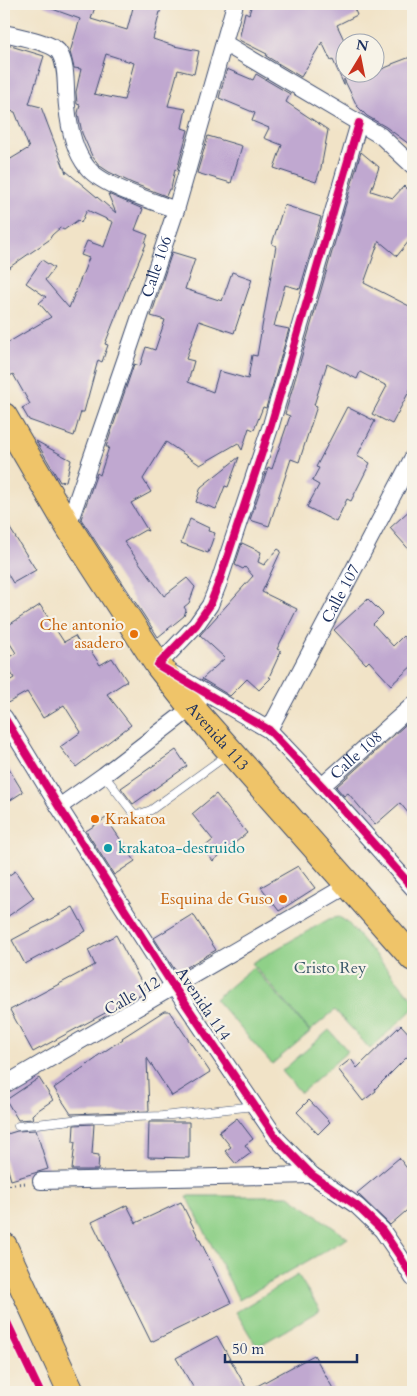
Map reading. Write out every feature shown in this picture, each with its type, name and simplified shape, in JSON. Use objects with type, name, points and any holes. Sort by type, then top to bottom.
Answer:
[{"type":"main road","name":"Avenida 113","points":[[4,416],[68,526],[158,665],[200,701],[230,752],[413,958]]},
{"type":"main road","points":[[4,1246],[71,1392]]},
{"type":"street","name":"Calle 106","points":[[68,526],[176,210],[235,4]]},
{"type":"street","points":[[4,33],[47,44],[58,50],[66,77],[67,107],[76,148],[88,168],[107,183],[176,210]]},
{"type":"street","points":[[224,43],[381,136],[413,166]]},
{"type":"street","points":[[158,665],[196,625],[210,605],[219,582],[272,425],[360,123]]},
{"type":"street","name":"Calle 107","points":[[269,730],[413,457]]},
{"type":"street","points":[[59,807],[200,701],[269,730],[413,888]]},
{"type":"street","name":"Calle 108","points":[[322,786],[413,705]]},
{"type":"street","name":"Avenida 114","points":[[4,717],[174,987],[277,1138],[312,1175],[357,1206],[382,1230],[413,1278]]},
{"type":"street","name":"Calle J12","points":[[6,1084],[348,885]]},
{"type":"street","points":[[41,1181],[312,1175]]},
{"type":"lane","points":[[104,775],[134,814],[143,813],[151,810],[230,752]]},
{"type":"lane","points":[[18,1126],[81,1119],[162,1116],[255,1106]]},
{"type":"path","points":[[4,1185],[41,1181]]},
{"type":"green space","name":"Cristo Rey","points":[[339,917],[347,922],[413,999],[413,1009],[370,1049],[335,1010],[310,1031],[252,963],[329,919]]},
{"type":"green space","points":[[253,967],[310,1032],[272,1064],[215,999]]},
{"type":"green space","points":[[329,1030],[348,1051],[301,1093],[282,1071]]},
{"type":"green space","points":[[187,1196],[289,1196],[348,1238],[239,1300]]},
{"type":"green space","points":[[298,1275],[320,1310],[257,1347],[236,1312]]},
{"type":"building","points":[[44,4],[96,4],[91,19],[127,30],[134,4],[162,4],[153,39],[199,51],[194,74],[178,70],[168,106],[186,109],[182,128],[188,130],[177,170],[175,169],[171,189],[169,189],[166,196],[109,172],[100,166],[92,156],[82,133],[78,113],[80,105],[77,104],[76,92],[81,69],[74,68],[70,52],[80,19],[44,6]],"holes":[[[106,54],[134,63],[124,100],[94,94]]]},
{"type":"building","points":[[252,4],[352,4],[357,15],[337,25],[340,32],[334,32],[334,62],[333,60],[331,61],[322,42],[301,77],[266,56],[267,54],[239,40],[245,12],[249,14]]},
{"type":"building","points":[[4,44],[44,56],[29,104],[41,107],[66,173],[66,171],[116,213],[108,194],[143,209],[135,230],[148,235],[105,344],[108,345],[102,362],[98,360],[84,412],[81,412],[74,436],[29,420],[22,408],[30,404],[13,374],[4,380],[4,345],[51,317],[39,303],[46,297],[26,283],[42,260],[54,268],[45,280],[69,308],[89,258],[81,255],[87,241],[104,247],[113,222],[87,210],[81,223],[78,220],[64,230],[60,228],[49,240],[4,271],[4,163],[29,148],[15,112],[4,110]]},
{"type":"building","points":[[413,56],[413,147],[367,116],[357,106],[345,82],[384,82],[384,68]]},
{"type":"building","points":[[227,69],[253,80],[256,74],[290,94],[286,102],[328,130],[321,168],[316,182],[274,168],[282,145],[264,138],[269,128],[252,121],[255,113],[219,98]]},
{"type":"building","points":[[208,136],[242,146],[231,183],[197,173]]},
{"type":"building","points":[[361,152],[379,167],[371,191],[393,198],[404,186],[413,194],[413,236],[397,256],[379,241],[364,283],[413,308],[413,384],[392,424],[372,414],[387,386],[360,372],[357,379],[327,364],[314,405],[317,406],[299,462],[291,459],[269,526],[250,520],[268,467],[272,469],[290,416],[285,414]]},
{"type":"building","points":[[284,205],[321,217],[300,289],[285,285],[274,326],[289,329],[266,408],[263,407],[254,430],[249,428],[242,450],[238,443],[200,465],[166,442],[143,479],[151,492],[131,503],[148,531],[145,530],[124,542],[164,596],[187,578],[195,587],[189,603],[184,607],[186,610],[184,616],[158,637],[81,519],[97,473],[100,475],[109,447],[106,447],[134,364],[140,366],[146,347],[155,350],[165,320],[151,316],[172,252],[195,259],[185,289],[222,301],[232,272],[252,279],[234,333],[199,321],[186,359],[194,361],[188,382],[213,392],[219,371],[248,379],[252,355],[257,356],[276,246],[272,244]]},
{"type":"building","points":[[347,407],[375,421],[357,456],[370,463],[351,501],[347,499],[336,522],[307,507],[319,485],[312,481],[319,468],[316,467]]},
{"type":"building","points":[[36,441],[71,460],[66,481],[60,482]]},
{"type":"building","points":[[239,457],[228,487],[225,486],[216,509],[196,502],[201,487]]},
{"type":"building","points":[[413,507],[413,554],[390,528]]},
{"type":"building","points":[[4,519],[36,570],[13,583],[4,568]]},
{"type":"building","points":[[190,519],[209,528],[208,531],[215,533],[208,553],[181,543]]},
{"type":"building","points":[[242,543],[261,552],[258,562],[264,565],[278,549],[281,551],[262,592],[297,609],[277,649],[281,651],[269,677],[271,678],[259,690],[247,679],[230,696],[202,679],[225,658],[200,635],[253,576],[245,567],[243,569],[235,565]]},
{"type":"building","points":[[368,599],[383,614],[373,624],[393,646],[403,636],[413,647],[413,665],[391,685],[369,661],[366,664],[334,630]]},
{"type":"building","points":[[40,605],[64,642],[75,636],[82,648],[87,645],[100,665],[112,658],[127,681],[107,694],[131,725],[76,767],[60,747],[81,732],[64,705],[43,718],[27,692],[4,705],[4,684],[14,678],[4,660],[16,653],[4,634],[4,628]]},
{"type":"building","points":[[413,718],[413,819],[400,803],[375,825],[348,793],[344,796],[336,787]]},
{"type":"building","points":[[176,750],[187,766],[133,804],[121,788]]},
{"type":"building","points":[[4,761],[23,792],[9,801],[4,794]]},
{"type":"building","points":[[216,794],[247,833],[213,861],[203,848],[213,840],[192,814]]},
{"type":"building","name":"krakatoa-destruido","points":[[106,818],[135,861],[114,875],[86,831]]},
{"type":"building","name":"Esquina de Guso","points":[[298,866],[315,888],[279,911],[261,887]]},
{"type":"building","points":[[15,871],[34,898],[4,919],[4,879]]},
{"type":"building","points":[[73,907],[86,931],[25,964],[12,940]]},
{"type":"building","points":[[193,914],[216,950],[177,973],[154,938]]},
{"type":"building","points":[[116,935],[146,991],[33,1052],[10,1010],[95,965],[88,950]]},
{"type":"building","points":[[164,1011],[169,1011],[210,1072],[172,1096],[147,1058],[149,1111],[71,1114],[54,1088],[122,1038]]},
{"type":"building","points":[[401,1025],[413,1038],[413,1051],[375,1089],[376,1091],[363,1101],[338,1069],[351,1059],[357,1068]]},
{"type":"building","points":[[39,1078],[53,1100],[34,1113],[32,1115],[33,1119],[18,1120],[6,1100]]},
{"type":"building","points":[[309,1100],[330,1122],[318,1134],[297,1112]]},
{"type":"building","points":[[237,1118],[253,1139],[245,1145],[251,1153],[236,1164],[225,1151],[231,1147],[219,1132]]},
{"type":"building","points":[[149,1122],[189,1122],[189,1158],[148,1157]]},
{"type":"building","points":[[94,1124],[92,1154],[99,1155],[98,1170],[72,1170],[75,1142],[73,1142],[74,1125]]},
{"type":"building","points":[[36,1130],[48,1169],[11,1180],[4,1156],[4,1135],[17,1131]]},
{"type":"building","points":[[399,1158],[413,1176],[413,1205],[390,1225],[357,1193]]},
{"type":"building","points":[[181,1202],[231,1303],[151,1342],[92,1222],[127,1205],[136,1223]]},
{"type":"building","points":[[217,1336],[248,1391],[314,1355],[335,1392],[196,1392],[176,1358]]},
{"type":"cycle path","points":[[359,123],[271,425],[219,582],[210,605],[196,625],[158,665],[269,730],[413,888]]},
{"type":"cycle path","points":[[4,717],[174,987],[277,1139],[312,1175],[357,1206],[382,1230],[413,1278]]},
{"type":"cycle path","points":[[4,1316],[40,1392]]},
{"type":"place","name":"Che antonio asadero","points":[[134,634]]},
{"type":"place","name":"Krakatoa","points":[[95,819]]},
{"type":"place","name":"krakatoa-destruido","points":[[108,848]]},
{"type":"place","name":"Esquina de Guso","points":[[283,899]]}]
